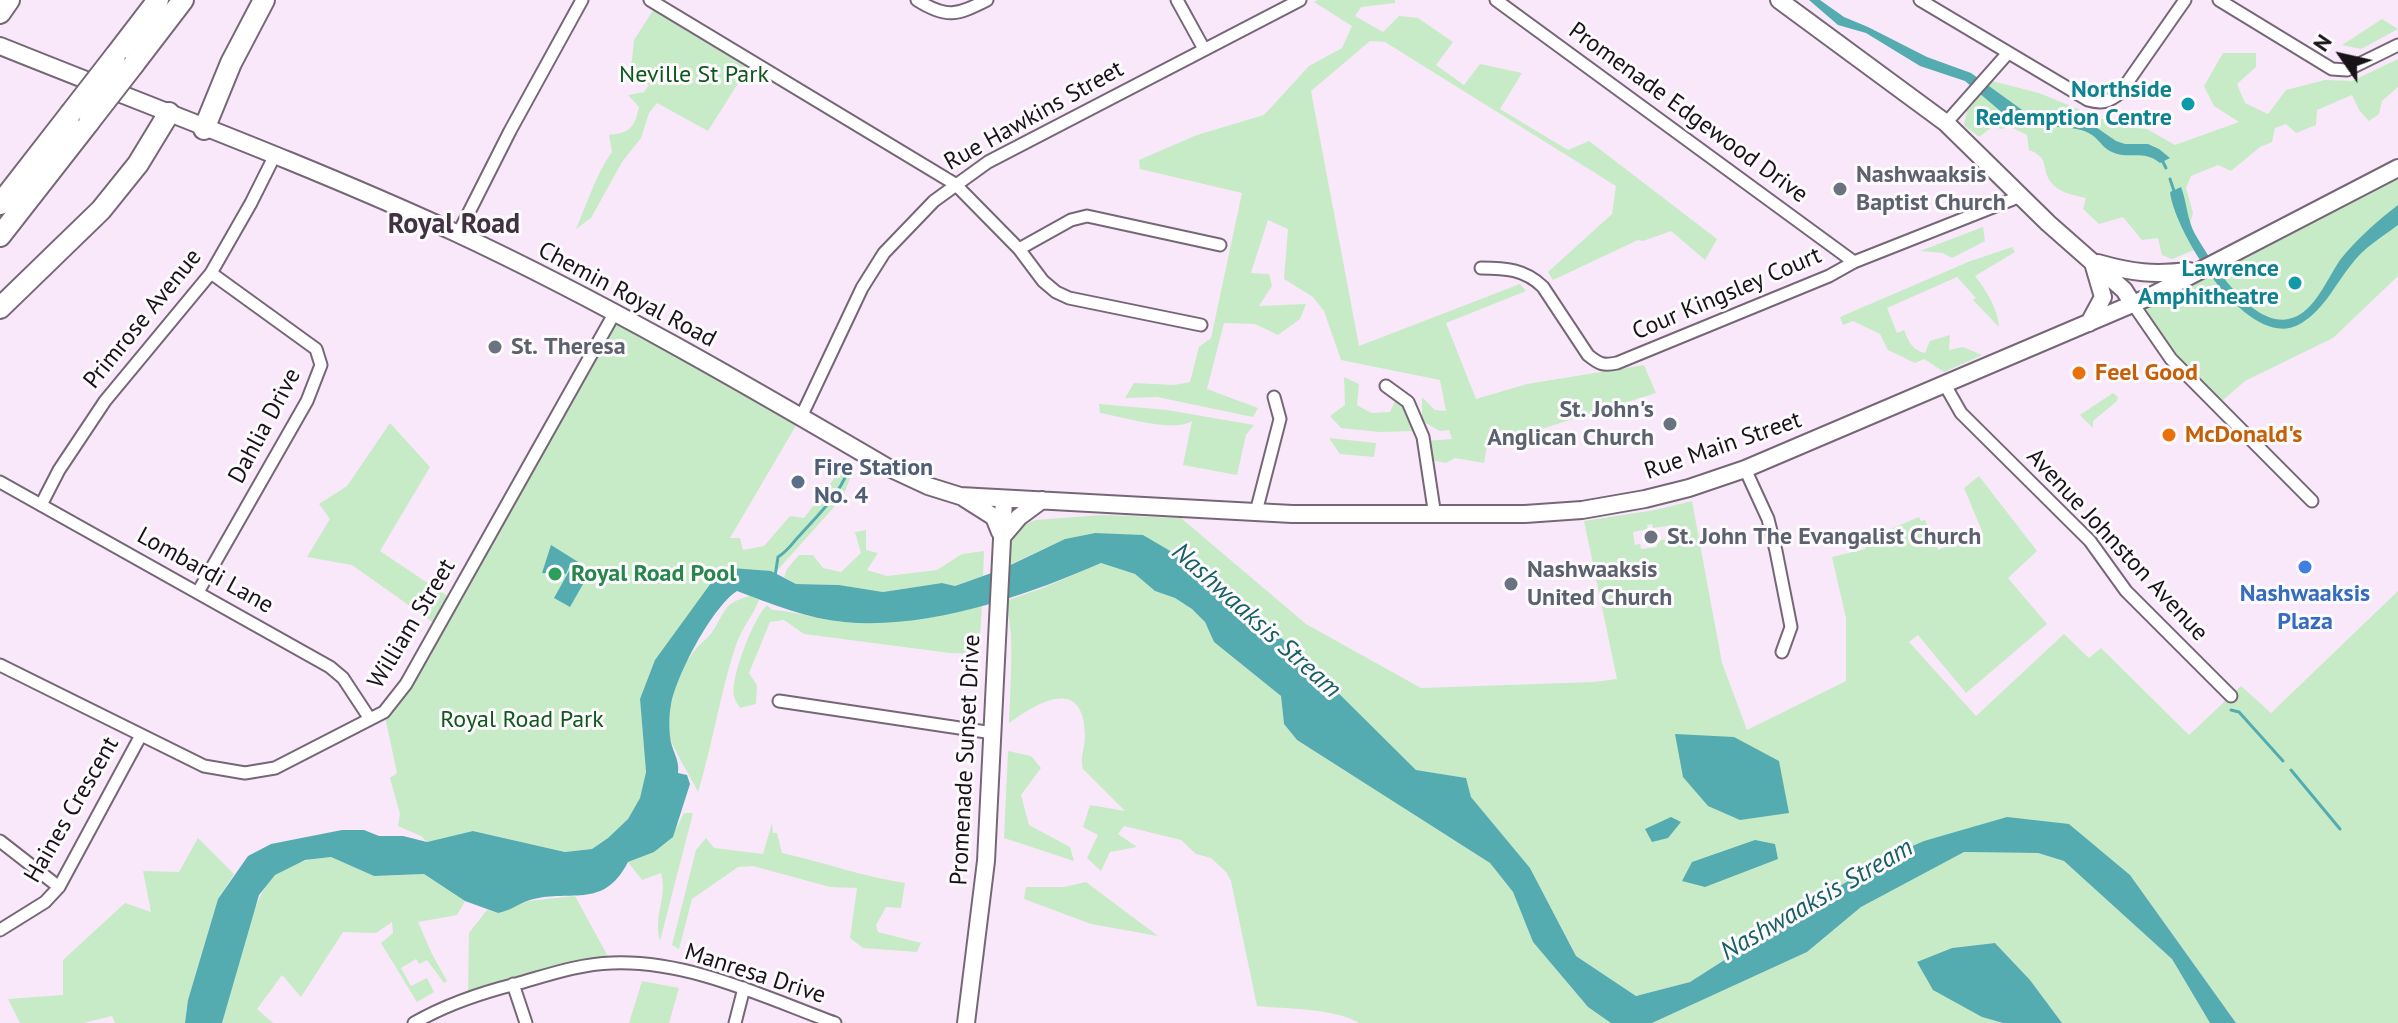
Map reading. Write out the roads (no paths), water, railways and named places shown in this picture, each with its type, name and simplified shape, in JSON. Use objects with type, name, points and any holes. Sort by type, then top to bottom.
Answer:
[{"type":"highway","points":[[0,13],[9,0]]},
{"type":"highway","points":[[124,60],[158,0]]},
{"type":"highway","points":[[0,236],[79,118],[124,60],[183,0]]},
{"type":"highway","points":[[204,129],[231,63],[264,0]]},
{"type":"highway","points":[[0,308],[101,210],[138,164],[169,113]]},
{"type":"highway","points":[[0,204],[79,118]]},
{"type":"main road","points":[[1779,0],[1946,123],[2124,290],[2133,304]]},
{"type":"main road","name":"Chemin Royal Road","points":[[0,46],[380,199],[458,234],[614,314],[885,466],[928,486],[960,496],[1004,499]]},
{"type":"main road","name":"Rue Main Street","points":[[1004,499],[1256,512],[1435,516],[1582,510],[1689,488],[1745,469],[2089,324],[2398,168]]},
{"type":"main road","points":[[2093,261],[2130,272],[2154,275],[2197,270]]},
{"type":"main road","points":[[2089,324],[2103,297],[2093,261]]},
{"type":"main road","points":[[960,496],[994,517],[999,524],[1001,546]]},
{"type":"main road","name":"Promenade Sunset Drive","points":[[966,1023],[986,861],[1004,499]]},
{"type":"main road","points":[[1001,546],[1019,517],[1042,500]]},
{"type":"street","points":[[458,234],[582,0]]},
{"type":"street","points":[[650,0],[955,184],[1056,292],[1069,298],[1201,325]]},
{"type":"street","points":[[917,0],[932,9],[951,14],[966,11],[987,0]]},
{"type":"street","points":[[1177,0],[1204,49]]},
{"type":"street","name":"Rue Hawkins Street","points":[[801,417],[836,337],[871,273],[906,228],[955,184],[988,162],[1300,0]]},
{"type":"street","name":"Promenade Edgewood Drive","points":[[1496,0],[1854,262]]},
{"type":"street","points":[[1920,0],[2099,104],[2111,101],[2120,93],[2185,0]]},
{"type":"street","points":[[2219,0],[2332,69],[2347,70],[2398,45]]},
{"type":"street","points":[[1946,123],[2008,53]]},
{"type":"street","name":"Primrose Avenue","points":[[41,505],[59,470],[105,401],[211,273],[274,157]]},
{"type":"street","name":"Cour Kingsley Court","points":[[1481,268],[1515,270],[1536,280],[1588,355],[1605,366],[2021,196]]},
{"type":"street","points":[[1019,249],[1071,220],[1087,216],[1220,245]]},
{"type":"street","name":"Dahlia Drive","points":[[198,592],[307,401],[321,365],[316,349],[211,273]]},
{"type":"street","points":[[2133,304],[2171,359],[2312,501]]},
{"type":"street","name":"William Street","points":[[0,665],[140,737],[204,766],[225,772],[256,773],[284,765],[370,719],[391,705],[406,684],[614,314]]},
{"type":"street","name":"Avenue Johnston Avenue","points":[[1945,385],[1961,413],[2090,541],[2126,591],[2231,696]]},
{"type":"street","points":[[1386,386],[1408,402],[1423,437],[1435,516]]},
{"type":"street","points":[[1256,512],[1280,419],[1274,397]]},
{"type":"street","points":[[1745,469],[1768,519],[1776,551],[1791,627],[1782,652]]},
{"type":"street","name":"Lombardi Lane","points":[[0,482],[330,667],[343,678],[370,719]]},
{"type":"street","points":[[779,701],[993,733]]},
{"type":"street","name":"Haines Crescent","points":[[0,930],[45,902],[59,887],[140,737]]},
{"type":"street","points":[[0,841],[59,887]]},
{"type":"street","name":"Manresa Drive","points":[[414,1023],[457,1001],[576,967],[611,962],[661,967],[744,988],[835,1023]]},
{"type":"street","points":[[513,984],[526,1023]]},
{"type":"street","points":[[735,1023],[744,988]]},
{"type":"water","points":[[1809,0],[1820,0],[1844,17],[1927,57],[1971,73],[2025,112],[2087,121],[2116,141],[2148,144],[2170,158],[2160,163],[2148,156],[2118,154],[2081,130],[2012,121],[1965,81],[1920,66],[1866,33],[1838,25]]},
{"type":"water","points":[[2181,187],[2192,229],[2215,265],[2243,300],[2259,312],[2276,319],[2293,318],[2310,306],[2346,253],[2398,205],[2398,225],[2356,259],[2328,298],[2307,320],[2298,325],[2278,328],[2257,321],[2236,305],[2216,283],[2199,258],[2175,210],[2170,192]]},
{"type":"water","name":"Nashwaaksis Stream","points":[[1095,533],[1143,535],[1206,572],[1295,650],[1416,770],[1466,778],[1471,797],[1530,868],[1576,956],[1636,996],[1690,982],[1884,858],[1924,841],[2007,817],[2069,824],[2130,875],[2236,1023],[2210,1023],[2172,959],[2064,861],[2038,853],[1964,852],[1861,907],[1807,952],[1652,1023],[1611,1023],[1588,1007],[1533,942],[1513,892],[1490,863],[1297,740],[1284,724],[1281,696],[1214,642],[1205,622],[1192,609],[1175,598],[1155,591],[1135,574],[1101,563],[976,608],[909,621],[844,622],[817,618],[737,591],[706,626],[674,692],[669,729],[671,741],[678,773],[687,775],[690,784],[673,837],[654,852],[628,862],[618,877],[596,893],[542,897],[498,913],[465,901],[424,874],[374,876],[331,857],[305,860],[275,875],[259,895],[222,1023],[185,1023],[188,1000],[218,899],[248,856],[271,844],[342,830],[364,830],[379,836],[403,836],[427,842],[473,831],[565,852],[592,849],[608,838],[628,819],[640,798],[646,772],[640,699],[655,660],[719,572],[731,568],[771,571],[796,584],[839,585],[883,592],[942,583],[955,586],[1000,570],[1065,539]]},
{"type":"water","points":[[551,545],[591,570],[570,607],[554,598],[573,564],[566,574],[542,573]]},
{"type":"water","points":[[1675,734],[1734,737],[1779,761],[1789,813],[1740,820],[1708,806],[1683,777]]},
{"type":"water","points":[[1671,817],[1681,822],[1668,838],[1652,842],[1645,829]]},
{"type":"water","points":[[1755,840],[1775,844],[1778,859],[1705,887],[1682,881],[1692,862]]},
{"type":"water","points":[[1995,943],[2030,980],[2062,1023],[2003,1023],[1982,1017],[1933,990],[1917,962],[1952,948]]},
{"type":"waterway","points":[[2162,160],[2166,168]]},
{"type":"waterway","points":[[2170,179],[2174,191]]},
{"type":"waterway","points":[[775,576],[778,557],[828,504],[848,471]]},
{"type":"waterway","points":[[2231,710],[2239,712],[2283,761]]},
{"type":"waterway","points":[[2291,770],[2340,829]]},
{"type":"place","name":"Northside Redemption Centre","points":[[2188,104]]},
{"type":"place","name":"Nashwaaksis Baptist Church","points":[[1840,189]]},
{"type":"place","name":"Lawrence Amphitheatre","points":[[2295,283]]},
{"type":"place","name":"St. Theresa","points":[[495,347]]},
{"type":"place","name":"Feel Good","points":[[2079,373]]},
{"type":"place","name":"St. John's Anglican Church","points":[[1670,424]]},
{"type":"place","name":"McDonald's","points":[[2169,435]]},
{"type":"place","name":"Fire Station No. 4","points":[[798,482]]},
{"type":"place","name":"St. John The Evangalist Church","points":[[1651,537]]},
{"type":"place","name":"Nashwaaksis Plaza","points":[[2305,567]]},
{"type":"place","name":"Royal Road Pool","points":[[555,574]]},
{"type":"place","name":"Nashwaaksis United Church","points":[[1511,584]]},
{"type":"district","name":"Royal Road","points":[[454,225]]},
{"type":"park label","name":"Neville St Park","points":[[694,75]]},
{"type":"park label","name":"Royal Road Park","points":[[522,720]]}]
